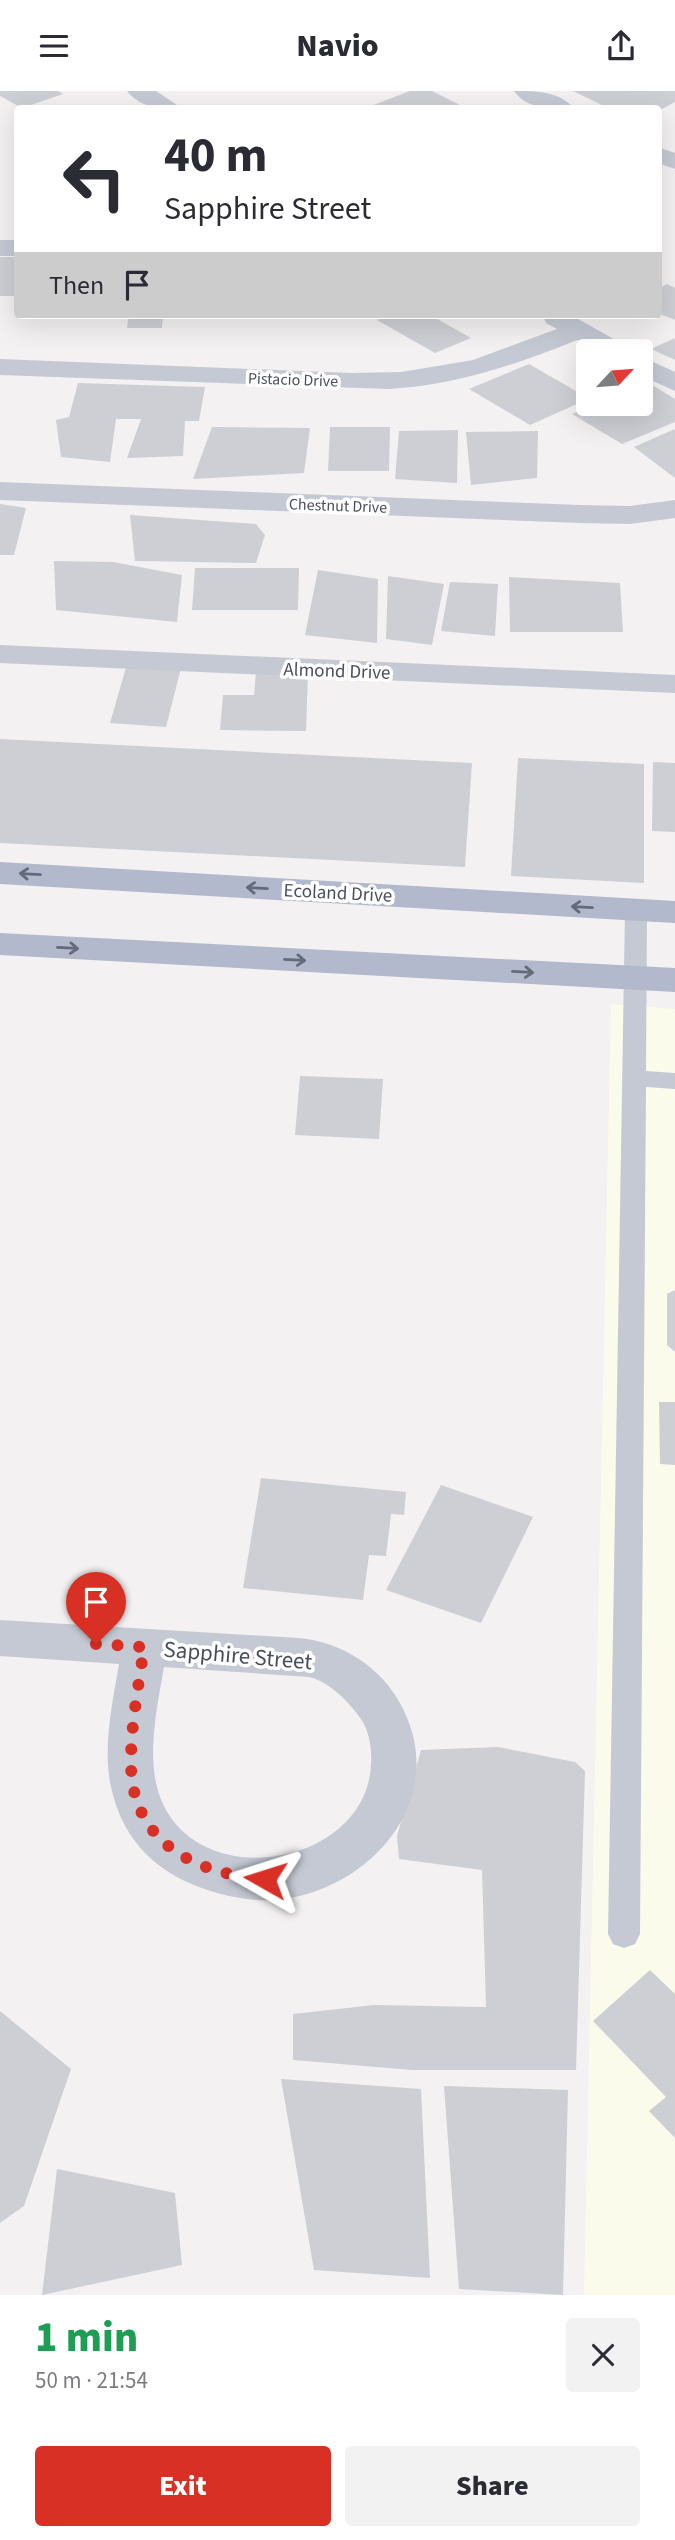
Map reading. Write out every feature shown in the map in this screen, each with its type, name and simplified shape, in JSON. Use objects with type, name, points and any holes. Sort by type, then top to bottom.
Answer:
[{"type":"main road","name":"Ecoland Drive","points":[[0,873],[675,912]]},
{"type":"main road","points":[[0,944],[675,980]]},
{"type":"street","points":[[139,91],[165,105]]},
{"type":"street","points":[[526,91],[555,105]]},
{"type":"street","points":[[557,319],[594,339]]},
{"type":"street","name":"Pistacio Drive","points":[[0,367],[352,381],[404,380],[451,374],[486,365],[578,330]]},
{"type":"street","points":[[653,372],[675,383]]},
{"type":"street","name":"Chestnut Drive","points":[[0,491],[580,515],[630,515],[675,509]]},
{"type":"street","name":"Almond Drive","points":[[0,654],[255,668],[675,684]]},
{"type":"street","name":"Sapphire Street","points":[[0,1638],[144,1647],[285,1656],[320,1660],[346,1674],[369,1693],[385,1716],[394,1743],[396,1770],[390,1798],[376,1824],[355,1846],[329,1864],[286,1877],[232,1877],[200,1867],[173,1851],[150,1827],[136,1796],[131,1762],[144,1647]]},
{"type":"lane","points":[[624,1934],[636,910]]},
{"type":"lane","points":[[634,1079],[675,1081]]},
{"type":"shaded area","points":[[611,1004],[675,1009],[675,2295],[584,2295]]},
{"type":"building","points":[[0,91],[58,91],[63,94],[31,105],[16,105],[0,96]]},
{"type":"building","points":[[410,91],[432,91],[460,105],[373,105]]},
{"type":"building","points":[[573,91],[675,91],[675,102],[662,109],[662,105],[602,105]]},
{"type":"building","points":[[0,257],[14,257],[14,296],[0,296]]},
{"type":"building","points":[[667,284],[675,288],[675,320],[662,315],[662,287]]},
{"type":"building","points":[[128,319],[163,319],[162,328],[127,328]]},
{"type":"building","points":[[437,319],[471,338],[435,353],[377,320]]},
{"type":"building","points":[[675,338],[675,360],[653,350]]},
{"type":"building","points":[[529,364],[576,391],[576,404],[530,425],[469,389]]},
{"type":"building","points":[[78,383],[205,387],[199,421],[185,421],[183,456],[127,458],[141,419],[116,419],[110,462],[61,457],[56,420],[69,417]]},
{"type":"building","points":[[653,385],[675,399],[675,422],[622,444],[577,417],[653,417]]},
{"type":"building","points":[[212,427],[310,428],[304,473],[193,479]]},
{"type":"building","points":[[330,427],[390,427],[389,471],[328,471]]},
{"type":"building","points":[[675,429],[675,478],[634,447]]},
{"type":"building","points":[[458,430],[457,483],[395,479],[399,431]]},
{"type":"building","points":[[538,431],[537,478],[471,485],[466,432]]},
{"type":"building","points":[[0,504],[26,508],[14,555],[0,555]]},
{"type":"building","points":[[130,515],[256,524],[265,535],[256,563],[135,561]]},
{"type":"building","points":[[54,561],[113,562],[182,575],[177,622],[56,610]]},
{"type":"building","points":[[195,568],[299,568],[298,610],[192,610]]},
{"type":"building","points":[[318,570],[378,579],[377,643],[305,635]]},
{"type":"building","points":[[388,576],[444,584],[432,645],[386,639]]},
{"type":"building","points":[[509,577],[620,583],[623,632],[510,632]]},
{"type":"building","points":[[450,582],[498,584],[495,636],[441,631]]},
{"type":"building","points":[[127,664],[181,668],[166,727],[110,723]]},
{"type":"building","points":[[256,672],[308,672],[306,731],[220,730],[223,695],[254,695]]},
{"type":"building","points":[[0,739],[472,763],[465,867],[0,843]]},
{"type":"building","points":[[518,758],[644,764],[644,883],[511,876]]},
{"type":"building","points":[[653,762],[675,763],[675,832],[652,831]]},
{"type":"building","points":[[300,1076],[383,1079],[379,1139],[295,1135]]},
{"type":"building","points":[[675,1290],[675,1352],[667,1345],[667,1294]]},
{"type":"building","points":[[659,1402],[675,1402],[675,1465],[660,1464]]},
{"type":"building","points":[[261,1478],[406,1492],[404,1515],[391,1514],[386,1556],[369,1555],[363,1600],[243,1588]]},
{"type":"building","points":[[441,1485],[533,1517],[481,1623],[386,1590]]},
{"type":"building","points":[[498,1747],[575,1762],[585,1771],[576,2070],[412,2070],[293,2060],[293,2014],[374,2005],[486,2007],[482,1870],[399,1859],[397,1836],[421,1750]]},
{"type":"building","points":[[650,1970],[675,1994],[675,2138],[649,2111],[666,2097],[593,2021]]},
{"type":"building","points":[[0,2011],[71,2069],[24,2206],[0,2223]]},
{"type":"building","points":[[281,2079],[421,2089],[430,2278],[314,2270]]},
{"type":"building","points":[[444,2086],[568,2090],[563,2295],[459,2289]]},
{"type":"building","points":[[57,2169],[175,2193],[182,2265],[42,2295]]},
{"type":"route","points":[[96,1644],[144,1647],[131,1762],[136,1796],[150,1827],[173,1851],[200,1867],[232,1877],[265,1879]]}]
